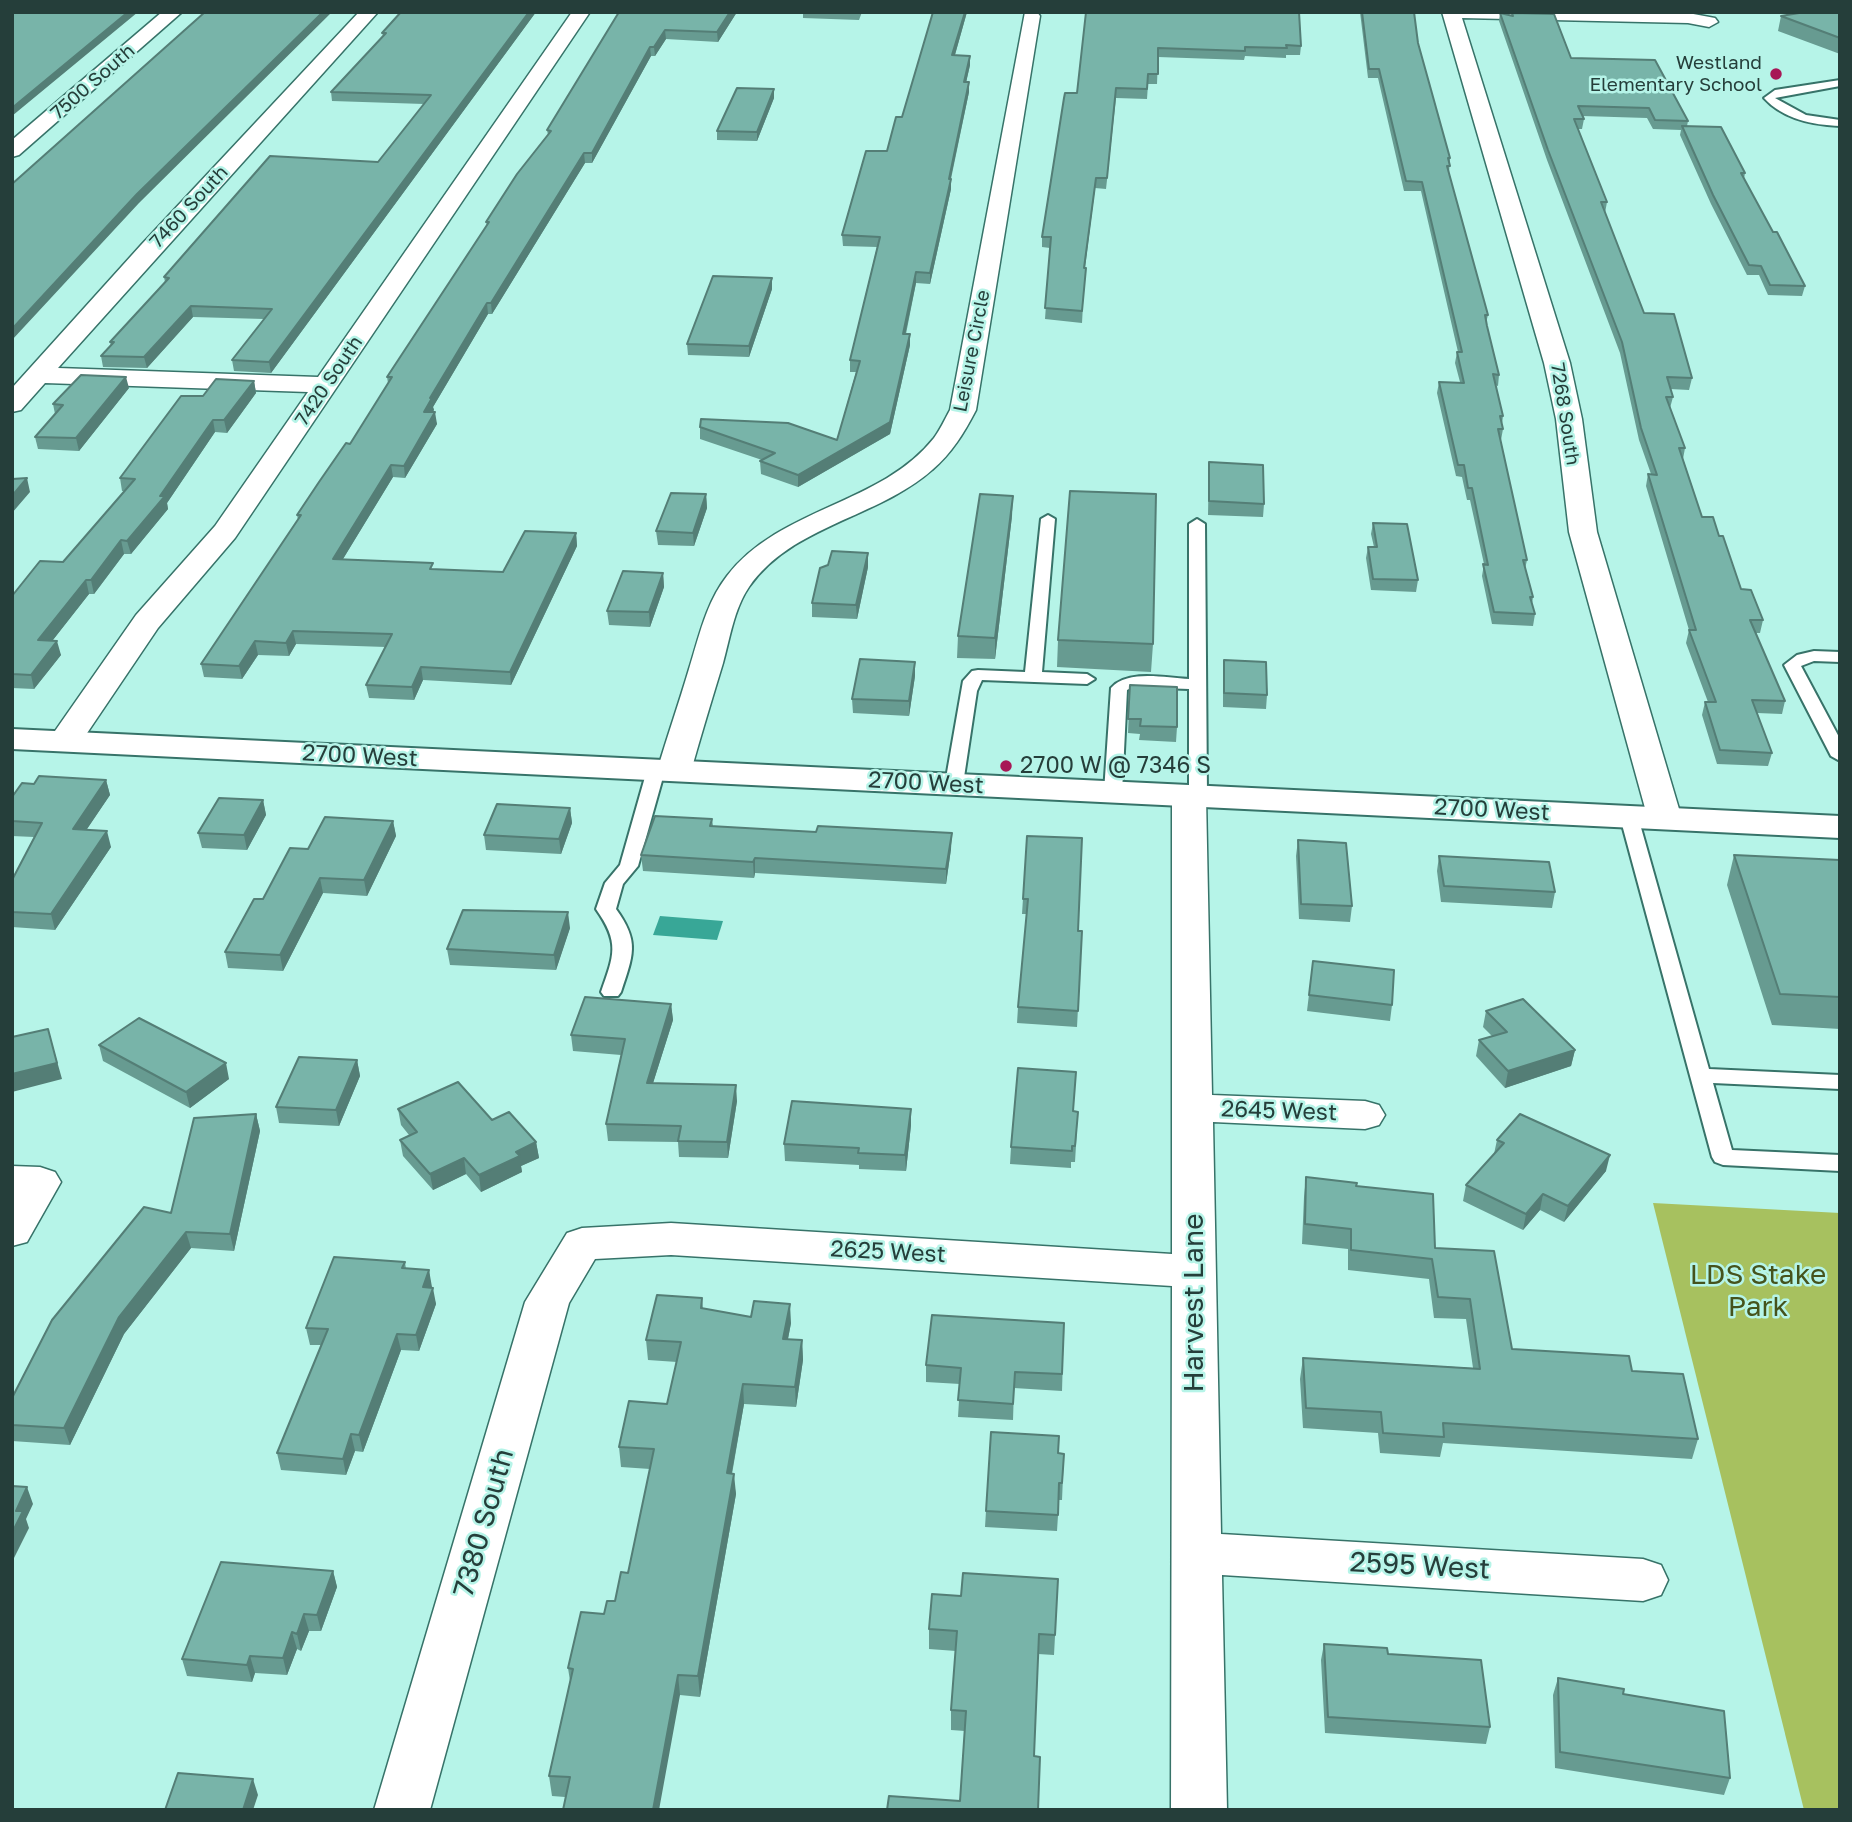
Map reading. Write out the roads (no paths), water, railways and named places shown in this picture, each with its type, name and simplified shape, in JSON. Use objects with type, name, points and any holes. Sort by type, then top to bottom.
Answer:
[{"type":"main road","name":"2700 West","points":[[12,739],[1840,827]]},
{"type":"street","name":"7500 South","points":[[12,151],[173,12]]},
{"type":"street","name":"7460 South","points":[[12,404],[149,250],[369,12]]},
{"type":"street","name":"7420 South","points":[[65,741],[147,622],[225,532],[581,12]]},
{"type":"street","points":[[1451,12],[1688,18],[1709,22]]},
{"type":"street","name":"7268 South","points":[[1451,12],[1557,363],[1569,419],[1583,532],[1665,819]]},
{"type":"street","name":"Leisure Circle","points":[[665,770],[724,606],[739,580],[763,555],[790,535],[917,470],[955,432],[962,411],[1031,16]]},
{"type":"street","points":[[38,375],[326,385]]},
{"type":"street","name":"Harvest Lane","points":[[1193,796],[1192,1108],[1199,1810]]},
{"type":"street","name":"2645 West","points":[[1192,1108],[1365,1115]]},
{"type":"street","points":[[12,1231],[26,1182]]},
{"type":"street","name":"2625 West","points":[[582,1244],[671,1239],[1194,1271]]},
{"type":"street","name":"7380 South","points":[[402,1810],[547,1302],[582,1244]]},
{"type":"street","name":"2595 West","points":[[1196,1553],[1643,1580]]},
{"type":"lane","points":[[1840,83],[1775,93],[1769,98],[1817,123],[1840,123]]},
{"type":"lane","points":[[1033,677],[1048,519]]},
{"type":"lane","points":[[1193,796],[1197,684],[1197,524]]},
{"type":"lane","points":[[1840,657],[1813,656],[1799,659],[1792,665],[1840,756]]},
{"type":"lane","points":[[954,784],[971,681],[978,675],[1087,679]]},
{"type":"lane","points":[[1113,792],[1119,688],[1130,682],[1197,684]]},
{"type":"lane","points":[[611,992],[624,951],[622,931],[606,909],[614,883],[629,866],[665,770]]},
{"type":"lane","points":[[1629,817],[1723,1157],[1840,1163]]},
{"type":"lane","points":[[1700,1076],[1840,1082]]},
{"type":"place","name":"Westland Elementary School","points":[[1776,74]]},
{"type":"place","name":"2700 W @ 7346 S","points":[[1006,766]]},
{"type":"park label","name":"LDS Stake Park","points":[[1758,1291]]}]
